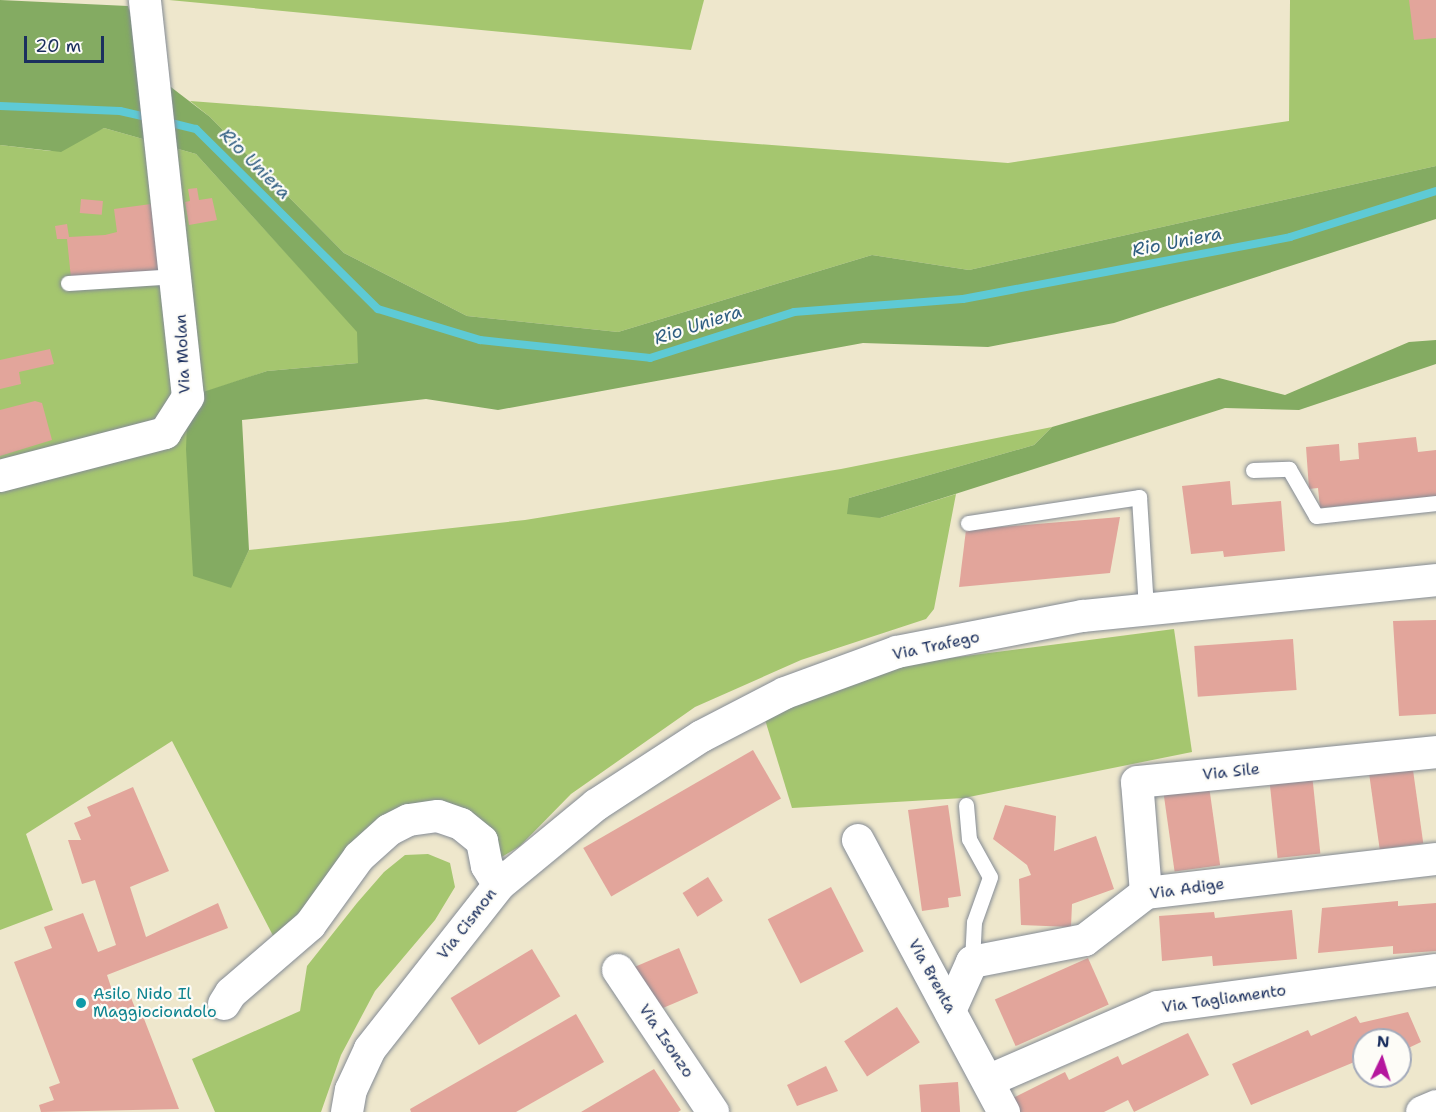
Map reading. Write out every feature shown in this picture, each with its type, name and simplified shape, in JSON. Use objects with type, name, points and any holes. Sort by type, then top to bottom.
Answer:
[{"type":"main road","points":[[1422,1112],[1436,1106]]},
{"type":"street","name":"Via Molan","points":[[0,476],[165,433],[188,398],[177,276],[145,0]]},
{"type":"street","name":"Via Trafego","points":[[499,885],[596,805],[702,736],[784,693],[897,652],[1083,616],[1436,580]]},
{"type":"street","name":"Via Sile","points":[[1146,893],[1137,782],[1436,752]]},
{"type":"street","name":"Via Cismon","points":[[224,1004],[231,993],[310,925],[359,857],[389,830],[409,820],[438,816],[461,824],[482,841],[487,866],[499,885],[370,1049],[351,1090],[347,1112]]},
{"type":"street","name":"Via Brenta","points":[[858,840],[990,1080],[1004,1112]]},
{"type":"street","name":"Via Adige","points":[[972,962],[1085,940],[1146,893],[1436,859]]},
{"type":"street","points":[[951,1011],[972,962]]},
{"type":"street","name":"Via Isonzo","points":[[618,970],[713,1112]]},
{"type":"street","name":"Via Tagliamento","points":[[990,1080],[1158,1007],[1436,970]]},
{"type":"lane","points":[[68,284],[177,276]]},
{"type":"lane","points":[[1253,470],[1289,469],[1316,516],[1436,503]]},
{"type":"lane","points":[[968,523],[1139,497],[1146,608]]},
{"type":"lane","points":[[966,805],[969,839],[990,877],[974,922],[972,962]]},
{"type":"green space","points":[[0,0],[128,6],[146,68],[210,117],[344,253],[467,316],[618,332],[872,255],[969,270],[1436,166],[1436,219],[1114,323],[988,347],[863,343],[498,410],[426,399],[242,420],[249,550],[231,588],[193,576],[186,449],[188,397],[267,371],[358,363],[357,332],[196,154],[104,128],[61,152],[0,145]]},
{"type":"green space","points":[[169,0],[704,0],[691,50]]},
{"type":"green space","points":[[1290,0],[1436,0],[1436,166],[969,270],[872,255],[618,332],[467,316],[344,253],[210,117],[190,101],[1008,163],[1289,121]]},
{"type":"green space","points":[[104,128],[196,154],[358,332],[358,363],[267,371],[188,398],[230,588],[249,550],[525,520],[841,469],[1052,427],[1034,445],[849,498],[880,518],[956,494],[934,609],[926,619],[801,660],[695,707],[571,794],[520,846],[487,866],[482,841],[409,821],[282,953],[172,741],[26,834],[53,910],[0,930],[0,145],[50,151]]},
{"type":"green space","points":[[1436,340],[1436,364],[1299,410],[1225,408],[880,518],[847,514],[849,498],[1034,445],[1052,427],[1219,378],[1285,395],[1409,342]]},
{"type":"green space","points":[[1174,629],[1192,752],[964,798],[792,808],[763,713],[895,665]]},
{"type":"green space","points":[[428,854],[450,863],[455,887],[435,920],[375,991],[341,1055],[321,1112],[215,1112],[192,1059],[300,1011],[307,966],[357,903],[384,872],[405,855]]},
{"type":"building","points":[[1409,0],[1436,0],[1436,38],[1414,40]]},
{"type":"building","points":[[197,188],[199,200],[212,198],[217,220],[189,225],[185,202],[190,201],[188,189]]},
{"type":"building","points":[[81,199],[103,201],[102,215],[80,213]]},
{"type":"building","points":[[151,204],[159,271],[71,278],[67,239],[57,239],[55,226],[67,224],[69,237],[105,235],[117,232],[114,209]]},
{"type":"building","points":[[50,349],[54,364],[19,372],[21,384],[0,389],[0,360]]},
{"type":"building","points":[[35,401],[42,403],[52,440],[0,456],[0,410]]},
{"type":"building","points":[[1416,437],[1418,452],[1436,450],[1436,496],[1320,508],[1318,488],[1309,489],[1306,447],[1339,444],[1340,461],[1359,459],[1358,443]]},
{"type":"building","points":[[1230,481],[1232,505],[1281,501],[1285,551],[1224,557],[1223,551],[1191,554],[1182,486]]},
{"type":"building","points":[[1120,517],[1110,573],[959,587],[966,530]]},
{"type":"building","points":[[1436,620],[1436,714],[1399,716],[1393,621]]},
{"type":"building","points":[[1293,639],[1297,690],[1198,697],[1194,646]]},
{"type":"building","points":[[753,750],[781,798],[611,896],[583,848]]},
{"type":"building","points":[[1412,763],[1423,843],[1380,849],[1368,769]]},
{"type":"building","points":[[1312,774],[1320,854],[1278,858],[1269,778]]},
{"type":"building","points":[[1209,786],[1220,865],[1175,872],[1163,792]]},
{"type":"building","name":"Asilo Nido Il Maggiociondolo","points":[[133,787],[169,871],[130,887],[146,937],[218,903],[228,928],[107,975],[114,996],[128,990],[137,1013],[141,1011],[179,1109],[41,1112],[39,1105],[54,1100],[49,1087],[60,1083],[14,962],[52,948],[44,927],[83,913],[98,952],[116,945],[95,880],[82,884],[68,840],[81,840],[74,823],[91,816],[87,807]]},
{"type":"building","points":[[948,805],[961,896],[948,898],[949,907],[922,911],[908,810]]},
{"type":"building","points":[[1005,805],[1056,816],[1054,851],[1096,836],[1114,889],[1072,904],[1071,927],[1021,925],[1019,879],[1031,875],[1027,865],[993,839]]},
{"type":"building","points":[[708,877],[723,901],[697,917],[683,893]]},
{"type":"building","points":[[831,887],[864,951],[800,983],[768,919]]},
{"type":"building","points":[[1398,901],[1398,906],[1436,903],[1436,951],[1393,954],[1393,946],[1318,953],[1322,908]]},
{"type":"building","points":[[1292,910],[1297,959],[1213,966],[1212,956],[1162,961],[1159,916],[1214,912],[1215,918]]},
{"type":"building","points":[[679,948],[698,993],[653,1012],[634,967]]},
{"type":"building","points":[[532,949],[560,996],[479,1045],[451,998]]},
{"type":"building","points":[[1088,958],[1109,1005],[1016,1046],[995,999]]},
{"type":"building","points":[[897,1007],[920,1042],[867,1077],[844,1041]]},
{"type":"building","points":[[1408,1012],[1421,1042],[1412,1046],[1412,1028],[1352,1028],[1352,1063],[1251,1105],[1232,1064],[1308,1030],[1311,1036],[1356,1016],[1360,1023]]},
{"type":"building","points":[[576,1014],[604,1062],[516,1112],[411,1112],[410,1109]]},
{"type":"building","points":[[1188,1033],[1209,1075],[1134,1112],[1128,1100],[1104,1112],[1020,1112],[1013,1098],[1065,1072],[1069,1080],[1118,1056],[1122,1065]]},
{"type":"building","points":[[826,1066],[838,1091],[797,1106],[787,1085]]},
{"type":"building","points":[[654,1069],[681,1110],[678,1112],[581,1112]]},
{"type":"building","points":[[958,1082],[960,1112],[921,1112],[919,1085]]},
{"type":"waterway","name":"Rio Uniera","points":[[0,106],[120,111],[151,118]]},
{"type":"waterway","name":"Rio Uniera","points":[[163,121],[196,129],[378,309],[480,340],[650,358],[794,312],[963,299],[1290,237],[1436,191]]},
{"type":"place","name":"Asilo Nido Il Maggiociondolo","points":[[81,1003]]}]
